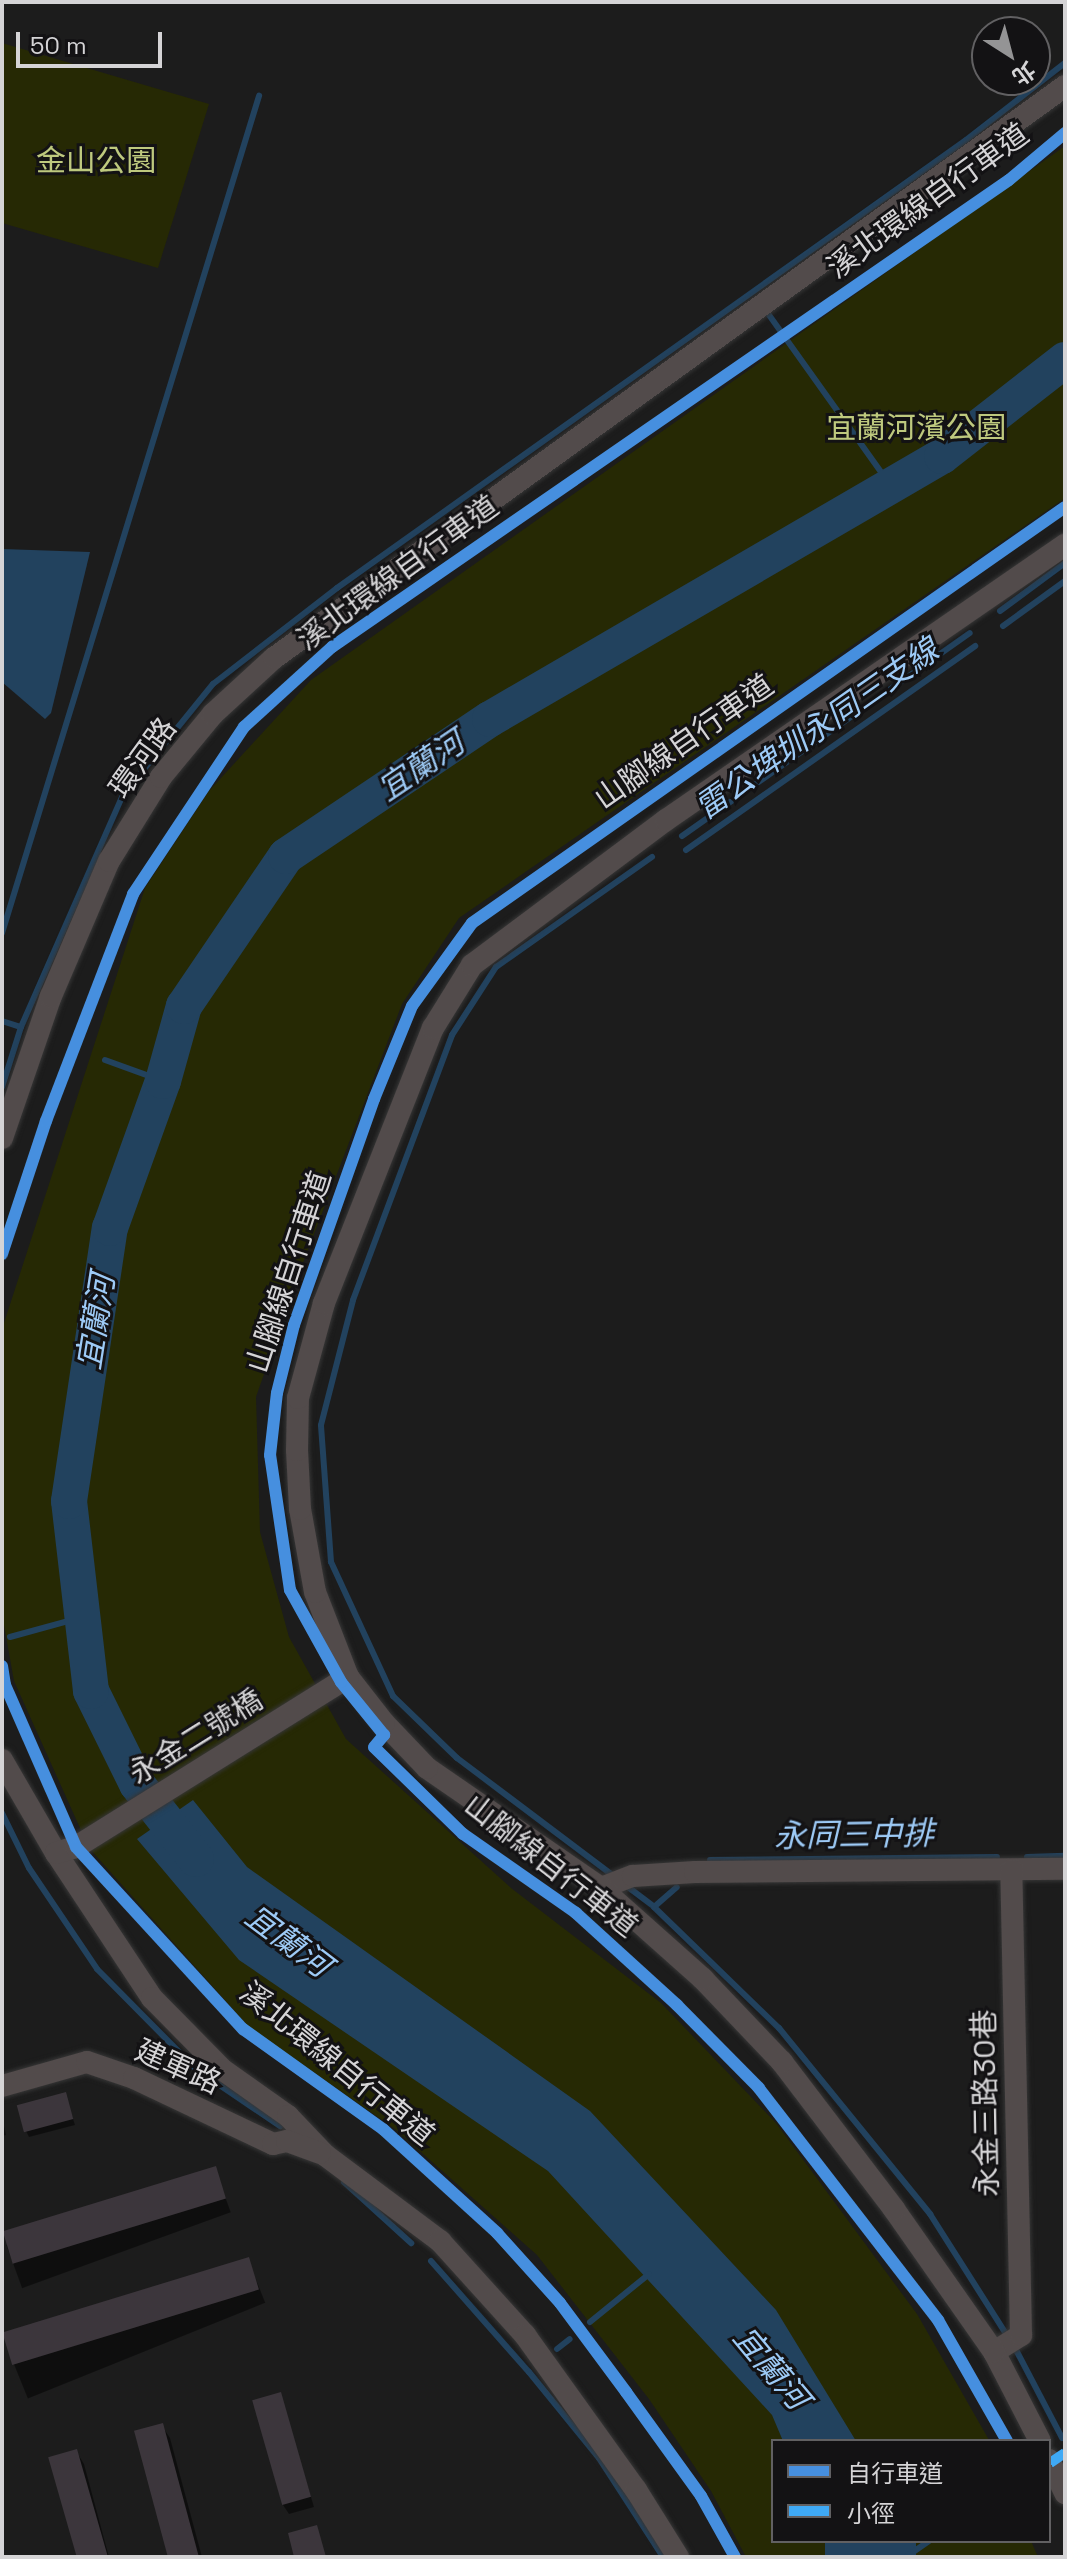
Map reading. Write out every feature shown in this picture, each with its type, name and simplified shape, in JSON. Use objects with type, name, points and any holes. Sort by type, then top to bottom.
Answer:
[{"type":"street","name":"環河路","points":[[2,1138],[51,996],[109,861],[161,777],[213,714],[274,658],[1065,86]]},
{"type":"street","points":[[1039,2439],[994,2352],[894,2209],[782,2062],[703,1979],[601,1888],[427,1768],[384,1723],[348,1677],[315,1592],[300,1509],[298,1398],[324,1303],[433,1028],[472,965],[666,820],[1065,545]]},
{"type":"street","name":"永金二號橋","points":[[66,1850],[348,1677]]},
{"type":"street","points":[[2,1760],[66,1850],[133,1974],[169,2018],[223,2070],[288,2116],[325,2155],[440,2241],[525,2335],[636,2490],[678,2557]]},
{"type":"street","points":[[601,1888],[633,1876],[695,1872],[1065,1869]]},
{"type":"street","name":"永金三路30巷","points":[[994,2352],[1021,2335],[1011,1870]]},
{"type":"street","name":"建軍路","points":[[2,2086],[87,2062],[134,2078],[273,2144],[287,2141],[325,2155]]},
{"type":"street","points":[[1051,2464],[1065,2493]]},
{"type":"green space","name":"金山公園","points":[[2,43],[209,104],[158,268],[2,223]]},
{"type":"green space","name":"宜蘭河濱公園","points":[[1065,146],[1065,498],[459,918],[402,1004],[301,1268],[256,1397],[260,1532],[289,1637],[346,1739],[511,1888],[661,2003],[776,2123],[917,2314],[988,2439],[771,2439],[771,2543],[1032,2543],[1038,2557],[746,2557],[711,2491],[649,2399],[537,2255],[395,2129],[249,2027],[89,1848],[14,1681],[2,1614],[4,1323],[145,888],[209,791],[311,680]]},
{"type":"water","points":[[2,549],[90,552],[51,713],[45,719],[2,682]]},
{"type":"water","points":[[193,1800],[247,1867],[590,2111],[776,2310],[855,2439],[782,2439],[772,2415],[548,2171],[239,1960],[137,1839]]},
{"type":"water","points":[[825,2543],[916,2543],[916,2557],[825,2557]]},
{"type":"building","points":[[66,2092],[73,2119],[24,2132],[17,2105]]},
{"type":"building","points":[[216,2166],[226,2199],[13,2264],[3,2231]]},
{"type":"building","points":[[249,2257],[259,2290],[12,2365],[2,2332]]},
{"type":"building","points":[[281,2392],[311,2497],[282,2505],[252,2400]]},
{"type":"building","points":[[163,2423],[199,2557],[168,2557],[134,2431]]},
{"type":"building","points":[[77,2449],[108,2557],[77,2557],[48,2457]]},
{"type":"building","points":[[317,2525],[326,2557],[294,2557],[288,2533]]},
{"type":"waterway","points":[[2,1087],[21,1027],[123,795],[213,684],[337,588],[966,140],[1065,63]]},
{"type":"waterway","points":[[2,933],[259,96]]},
{"type":"waterway","points":[[764,308],[891,486]]},
{"type":"waterway","name":"宜蘭河","points":[[196,1859],[137,1784],[91,1691],[69,1501],[110,1228],[163,1081],[184,1006],[286,856],[490,719],[942,456],[1065,360]]},
{"type":"waterway","points":[[1000,611],[1065,563]]},
{"type":"waterway","name":"雷公埤圳永同三支線","points":[[1003,626],[1065,581]]},
{"type":"waterway","points":[[682,836],[970,633]]},
{"type":"waterway","name":"雷公埤圳永同三支線","points":[[686,850],[975,646]]},
{"type":"waterway","points":[[615,1877],[457,1758],[393,1696],[331,1562],[321,1425],[353,1300],[452,1035],[496,967],[652,857]]},
{"type":"waterway","points":[[2,1021],[21,1027]]},
{"type":"waterway","points":[[105,1060],[163,1081]]},
{"type":"waterway","points":[[10,1637],[83,1617]]},
{"type":"waterway","points":[[2,1813],[29,1868],[97,1969],[196,2069],[280,2126]]},
{"type":"waterway","name":"永同三中排","points":[[1027,1857],[1065,1856]]},
{"type":"waterway","name":"永同三中排","points":[[710,1860],[997,1857]]},
{"type":"waterway","points":[[624,1884],[654,1907],[779,2028],[930,2214],[1008,2337]]},
{"type":"waterway","name":"永同三中排","points":[[654,1907],[677,1887]]},
{"type":"waterway","points":[[344,2182],[411,2243]]},
{"type":"waterway","points":[[431,2261],[529,2372],[599,2458],[663,2557]]},
{"type":"waterway","points":[[590,2322],[649,2274]]},
{"type":"waterway","points":[[557,2349],[570,2339]]},
{"type":"waterway","points":[[1014,2346],[1062,2438]]},
{"type":"waterway","points":[[906,2557],[926,2543]]},
{"type":"marked path","points":[[1051,2462],[1065,2453]]},
{"type":"cycle path","name":"溪北環線自行車道","points":[[2,1254],[46,1121],[133,894],[244,727],[332,647],[1009,180],[1065,133]]},
{"type":"cycle path","name":"山腳線自行車道","points":[[1006,2439],[938,2320],[759,2088],[677,2005],[576,1913],[463,1834],[374,1747],[384,1735],[341,1682],[290,1590],[270,1455],[277,1393],[294,1325],[374,1099],[412,1006],[472,923],[1065,507]]},
{"type":"cycle path","name":"溪北環線自行車道","points":[[2,1666],[5,1685],[76,1847],[243,2029],[384,2130],[497,2233],[560,2303],[626,2392],[701,2496],[735,2557]]}]
